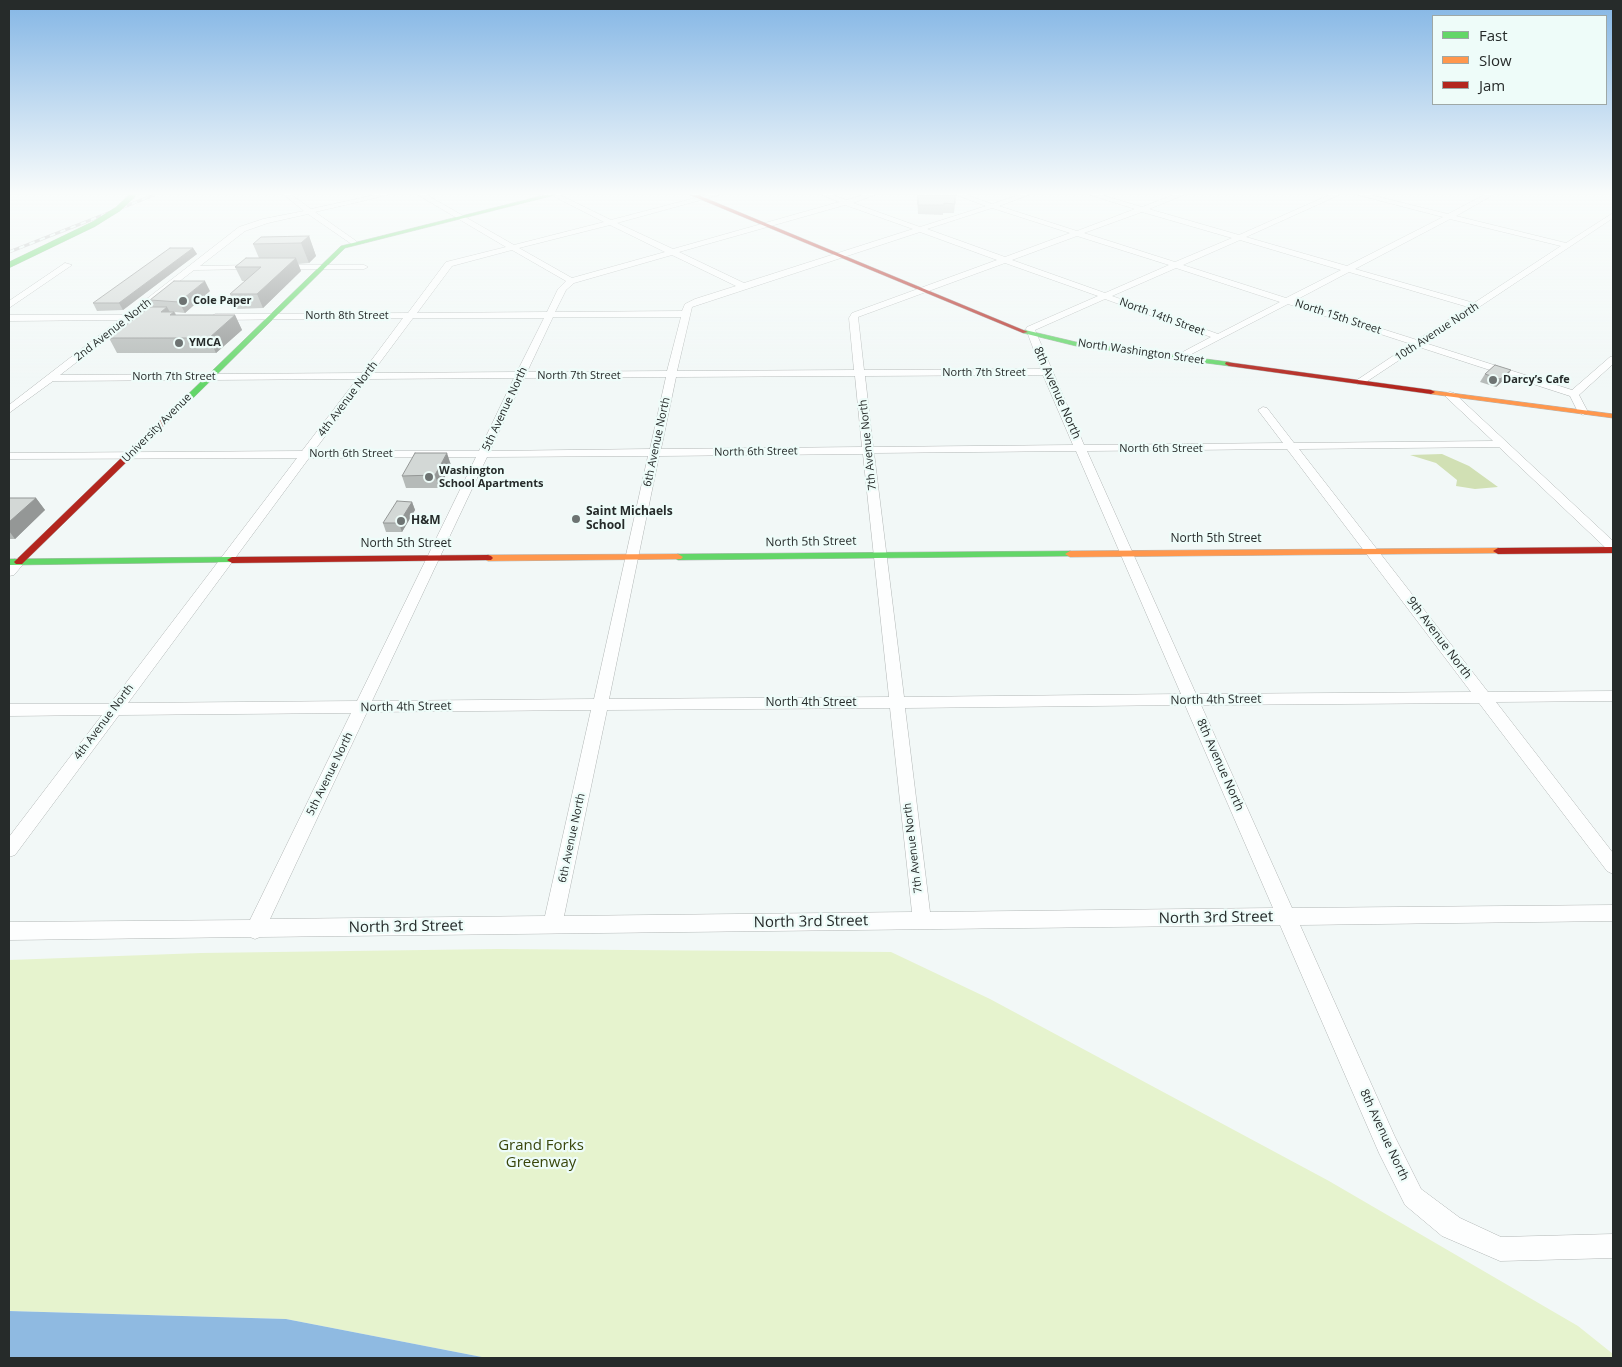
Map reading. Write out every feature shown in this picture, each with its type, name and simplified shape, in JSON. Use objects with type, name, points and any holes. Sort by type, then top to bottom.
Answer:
[{"type":"main road","points":[[9,265],[22,259]]},
{"type":"main road","name":"University Avenue","points":[[14,562],[132,454],[329,259]]},
{"type":"main road","name":"North Washington Street","points":[[846,259],[1032,335],[1076,344],[1613,416]]},
{"type":"main road","name":"North 5th Street","points":[[14,562],[1613,549]]},
{"type":"street","name":"2nd Avenue North","points":[[9,410],[205,259]]},
{"type":"street","name":"4th Avenue North","points":[[9,850],[449,264],[470,259]]},
{"type":"street","points":[[531,259],[571,281],[648,259]]},
{"type":"street","points":[[686,259],[743,286]]},
{"type":"street","points":[[685,314],[688,306],[692,304],[830,259]]},
{"type":"street","name":"North 14th Street","points":[[1001,259],[1218,337]]},
{"type":"street","name":"7th Avenue North","points":[[922,921],[896,703],[870,450],[853,322],[855,316],[1013,259]]},
{"type":"street","name":"North 15th Street","points":[[1156,259],[1574,394]]},
{"type":"street","name":"8th Avenue North","points":[[1190,259],[1030,328],[1047,372],[1387,1146],[1413,1197],[1451,1227],[1500,1249],[1613,1246]]},
{"type":"street","points":[[1309,259],[1475,306]]},
{"type":"street","points":[[1180,357],[1369,259]]},
{"type":"street","name":"10th Avenue North","points":[[1360,382],[1547,259]]},
{"type":"street","points":[[9,305],[68,265]]},
{"type":"street","points":[[193,268],[260,267]]},
{"type":"street","points":[[270,267],[364,267]]},
{"type":"street","name":"5th Avenue North","points":[[255,930],[562,288],[571,281]]},
{"type":"street","name":"North 8th Street","points":[[204,317],[685,314]]},
{"type":"street","name":"6th Avenue North","points":[[553,925],[685,314]]},
{"type":"street","points":[[9,318],[166,317]]},
{"type":"street","points":[[1583,412],[1574,394],[1613,359]]},
{"type":"street","name":"North 7th Street","points":[[50,378],[671,376],[1047,372]]},
{"type":"street","points":[[1450,395],[1613,549]]},
{"type":"street","name":"9th Avenue North","points":[[1263,410],[1613,866]]},
{"type":"street","name":"North 6th Street","points":[[9,456],[483,454],[1503,444]]},
{"type":"street","name":"University Avenue","points":[[9,572],[14,562]]},
{"type":"street","name":"North 4th Street","points":[[9,710],[1613,696]]},
{"type":"street","name":"North 3rd Street","points":[[9,931],[255,930],[1613,913]]},
{"type":"green space","points":[[1442,454],[1469,466],[1498,487],[1475,489],[1456,486],[1457,480],[1436,463],[1410,455]]},
{"type":"green space","name":"Grand Forks Greenway","points":[[498,949],[891,952],[990,999],[1329,1181],[1578,1326],[1613,1354],[1613,1358],[487,1358],[286,1319],[9,1311],[9,960],[201,953]]},
{"type":"water","points":[[9,1311],[286,1319],[487,1358],[9,1358]]},
{"type":"building","points":[[155,259],[178,259],[119,303],[93,303]]},
{"type":"building","points":[[245,259],[295,259],[257,294],[230,294],[261,267],[235,267]]},
{"type":"building","points":[[174,281],[205,281],[179,302],[150,300]]},
{"type":"building","points":[[150,307],[167,307],[161,312],[174,312],[170,315],[235,315],[209,338],[109,338]]},
{"type":"building","points":[[1495,365],[1511,370],[1500,379],[1485,374]]},
{"type":"building","points":[[415,453],[447,453],[435,475],[402,476]]},
{"type":"building","points":[[9,498],[36,498],[9,522]]},
{"type":"building","points":[[397,501],[412,502],[399,523],[383,523]]},
{"type":"traffic: fast","points":[[9,265],[22,259]]},
{"type":"traffic: fast","points":[[183,403],[331,259]]},
{"type":"traffic: fast","points":[[1025,332],[1076,344],[1229,364]]},
{"type":"traffic: fast","points":[[678,557],[1070,554]]},
{"type":"traffic: fast","points":[[9,562],[232,560]]},
{"type":"traffic: slow","points":[[1431,392],[1613,416]]},
{"type":"traffic: slow","points":[[1070,554],[1498,551]]},
{"type":"traffic: slow","points":[[488,558],[678,557]]},
{"type":"traffic: jam","points":[[847,259],[1025,332]]},
{"type":"traffic: jam","points":[[1229,364],[1431,392]]},
{"type":"traffic: jam","points":[[19,562],[183,403]]},
{"type":"traffic: jam","points":[[1498,551],[1613,550]]},
{"type":"traffic: jam","points":[[232,560],[488,558]]},
{"type":"place","name":"Cole Paper","points":[[183,301]]},
{"type":"place","name":"YMCA","points":[[179,343]]},
{"type":"place","name":"Darcy’s Cafe","points":[[1493,380]]},
{"type":"place","name":"Washington School Apartments","points":[[429,477]]},
{"type":"place","name":"Saint Michaels School","points":[[576,519]]},
{"type":"place","name":"H&M","points":[[401,521]]}]
